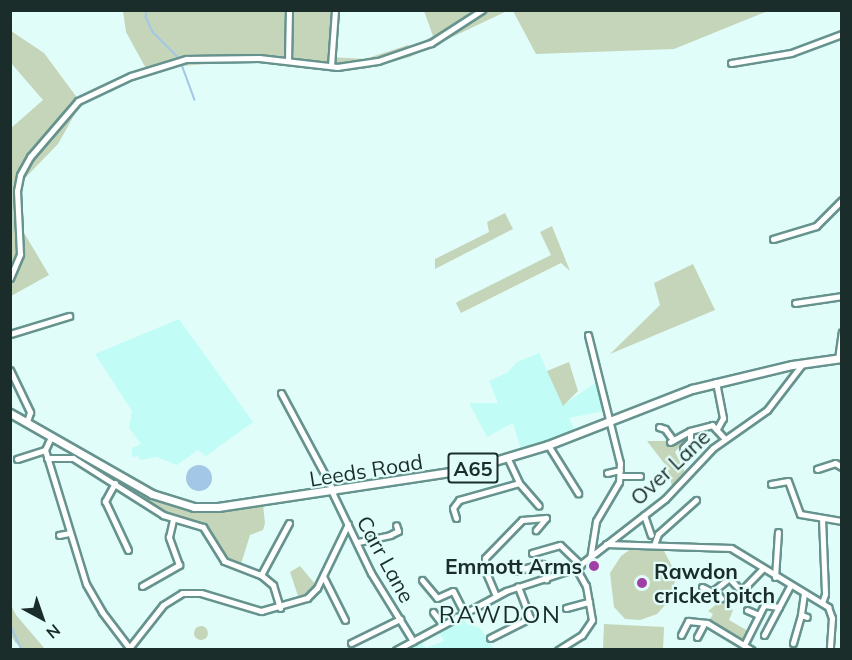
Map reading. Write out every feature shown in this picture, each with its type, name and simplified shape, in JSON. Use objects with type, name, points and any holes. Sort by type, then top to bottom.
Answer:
[{"type":"main road","name":"Leeds Road","points":[[10,413],[152,494],[179,504],[218,507],[437,476],[508,459],[716,382],[803,363],[840,358]]},
{"type":"street","points":[[288,61],[290,10]]},
{"type":"street","points":[[331,66],[334,10]]},
{"type":"street","points":[[10,278],[20,254],[17,191],[30,157],[78,101],[131,76],[180,61],[288,61],[331,66],[378,61],[417,49],[482,10]]},
{"type":"street","points":[[730,63],[791,53],[842,34]]},
{"type":"street","points":[[773,239],[816,226],[842,200]]},
{"type":"street","points":[[795,303],[842,296]]},
{"type":"street","points":[[10,334],[69,316]]},
{"type":"street","points":[[840,358],[842,332]]},
{"type":"street","points":[[588,335],[620,473],[596,520],[590,557]]},
{"type":"street","name":"Over Lane","points":[[396,650],[496,596],[518,586],[546,579],[578,566],[644,515],[725,439],[767,410],[803,363]]},
{"type":"street","points":[[10,370],[30,412],[27,422]]},
{"type":"street","points":[[716,382],[723,418],[717,429]]},
{"type":"street","name":"Carr Lane","points":[[280,393],[348,524],[413,641]]},
{"type":"street","points":[[659,427],[665,429],[672,441],[690,431],[712,426],[725,439]]},
{"type":"street","points":[[683,448],[690,441],[690,431]]},
{"type":"street","points":[[51,436],[45,450],[86,584],[102,612],[131,648],[163,604],[182,593],[201,593],[253,611],[280,608],[311,596],[348,524]]},
{"type":"street","points":[[548,445],[578,493]]},
{"type":"street","points":[[17,459],[45,450]]},
{"type":"street","points":[[47,458],[73,458],[173,519],[203,526],[224,561],[261,575],[273,585],[280,608]]},
{"type":"street","points":[[508,459],[519,483],[539,506]]},
{"type":"street","points":[[817,469],[834,463],[842,467]]},
{"type":"street","points":[[607,473],[640,476]]},
{"type":"street","points":[[771,484],[788,481],[798,513],[842,521]]},
{"type":"street","points":[[115,483],[105,501],[128,550]]},
{"type":"street","points":[[456,518],[453,508],[459,500],[519,483]]},
{"type":"street","points":[[654,545],[658,534],[696,500]]},
{"type":"street","points":[[644,515],[651,535]]},
{"type":"street","points":[[496,596],[486,572],[485,558],[520,522],[532,516],[533,521],[543,517],[547,519],[536,530]]},
{"type":"street","points":[[822,518],[825,594],[822,603]]},
{"type":"street","points":[[142,586],[179,565],[169,537],[173,519]]},
{"type":"street","points":[[261,575],[289,523]]},
{"type":"street","points":[[358,542],[398,531],[396,525]]},
{"type":"street","points":[[775,578],[777,532]]},
{"type":"street","points":[[59,535],[69,533]]},
{"type":"street","points":[[532,553],[560,544],[578,566],[589,602],[592,620],[582,635],[558,650]]},
{"type":"street","points":[[606,544],[725,546],[775,578],[822,603],[832,618],[830,650]]},
{"type":"street","points":[[515,571],[542,564],[546,579]]},
{"type":"street","points":[[702,587],[706,591],[714,590],[729,578],[741,591],[762,569]]},
{"type":"street","points":[[323,576],[345,620]]},
{"type":"street","points":[[422,580],[437,598],[453,591],[464,613]]},
{"type":"street","points":[[490,638],[530,618],[518,586]]},
{"type":"street","points":[[764,635],[790,586]]},
{"type":"street","points":[[714,590],[721,598]]},
{"type":"street","points":[[793,643],[804,616],[804,593]]},
{"type":"street","points":[[566,608],[589,602]]},
{"type":"street","points":[[744,645],[759,615],[769,603],[779,607]]},
{"type":"street","points":[[747,610],[759,615]]},
{"type":"street","points":[[433,612],[443,625]]},
{"type":"street","points":[[832,618],[841,618]]},
{"type":"street","points":[[351,643],[400,619]]},
{"type":"street","points":[[681,635],[685,619],[704,624],[752,650]]},
{"type":"street","points":[[697,637],[704,624]]},
{"type":"shaded area","points":[[179,319],[253,422],[206,456],[198,450],[177,465],[157,457],[139,460],[139,456],[132,457],[132,448],[141,444],[129,428],[132,411],[95,354]]},
{"type":"shaded area","points":[[539,353],[563,405],[598,381],[604,411],[569,418],[575,431],[521,450],[513,423],[487,437],[469,403],[498,403],[489,381],[508,372],[517,362]]},
{"type":"shaded area","points":[[199,465],[209,468],[212,478],[209,488],[199,491],[189,488],[186,478],[189,468]]},
{"type":"shaded area","points":[[463,617],[467,624],[480,628],[494,649],[413,649],[411,645],[422,643],[426,648],[444,641],[438,631]]},
{"type":"green space","points":[[123,11],[288,12],[290,59],[293,11],[334,11],[330,57],[365,59],[408,45],[412,48],[433,36],[424,11],[507,11],[410,57],[364,69],[250,61],[181,66],[149,74],[126,32]]},
{"type":"green space","points":[[513,11],[768,11],[674,49],[536,54]]},
{"type":"green space","points":[[11,31],[44,53],[81,103],[58,144],[24,179],[20,196],[23,231],[49,275],[11,296],[10,129],[43,100],[11,63]]},
{"type":"green space","points":[[505,213],[513,229],[435,269],[435,259],[489,232],[487,222]]},
{"type":"green space","points":[[552,226],[570,271],[561,263],[461,313],[456,303],[459,301],[551,255],[540,232]]},
{"type":"green space","points":[[693,264],[715,310],[610,354],[660,305],[654,283]]},
{"type":"green space","points":[[569,362],[578,391],[563,406],[547,371]]},
{"type":"green space","points":[[689,436],[675,452],[685,472],[672,486],[667,467],[647,441],[667,441],[671,446]]},
{"type":"green space","points":[[145,493],[163,502],[205,510],[263,505],[265,523],[263,530],[250,535],[241,564],[218,553],[204,524],[165,513],[142,497]]},
{"type":"green space","name":"Rawdon cricket pitch","points":[[645,545],[663,549],[677,576],[667,603],[657,614],[640,620],[625,619],[614,607],[610,573],[621,556],[635,546]]},
{"type":"green space","points":[[300,566],[316,585],[299,599],[290,572]]},
{"type":"green space","points":[[723,599],[733,610],[729,620],[748,631],[743,640],[709,621],[713,614],[708,611]]},
{"type":"green space","points":[[11,605],[16,615],[45,649],[23,649],[15,642],[11,635]]},
{"type":"green space","points":[[604,624],[664,627],[663,649],[603,649]]},
{"type":"green space","points":[[201,626],[206,628],[208,633],[206,638],[201,640],[196,638],[194,633],[196,628]]},
{"type":"waterway","points":[[147,10],[146,17],[153,32],[179,58]]},
{"type":"waterway","points":[[181,62],[195,100]]},
{"type":"waterway","points":[[10,624],[22,650]]},
{"type":"place","name":"Emmott Arms","points":[[594,566]]},
{"type":"place","name":"Rawdon cricket pitch","points":[[642,583]]},
{"type":"district","name":"RAWDON","points":[[500,615]]}]
